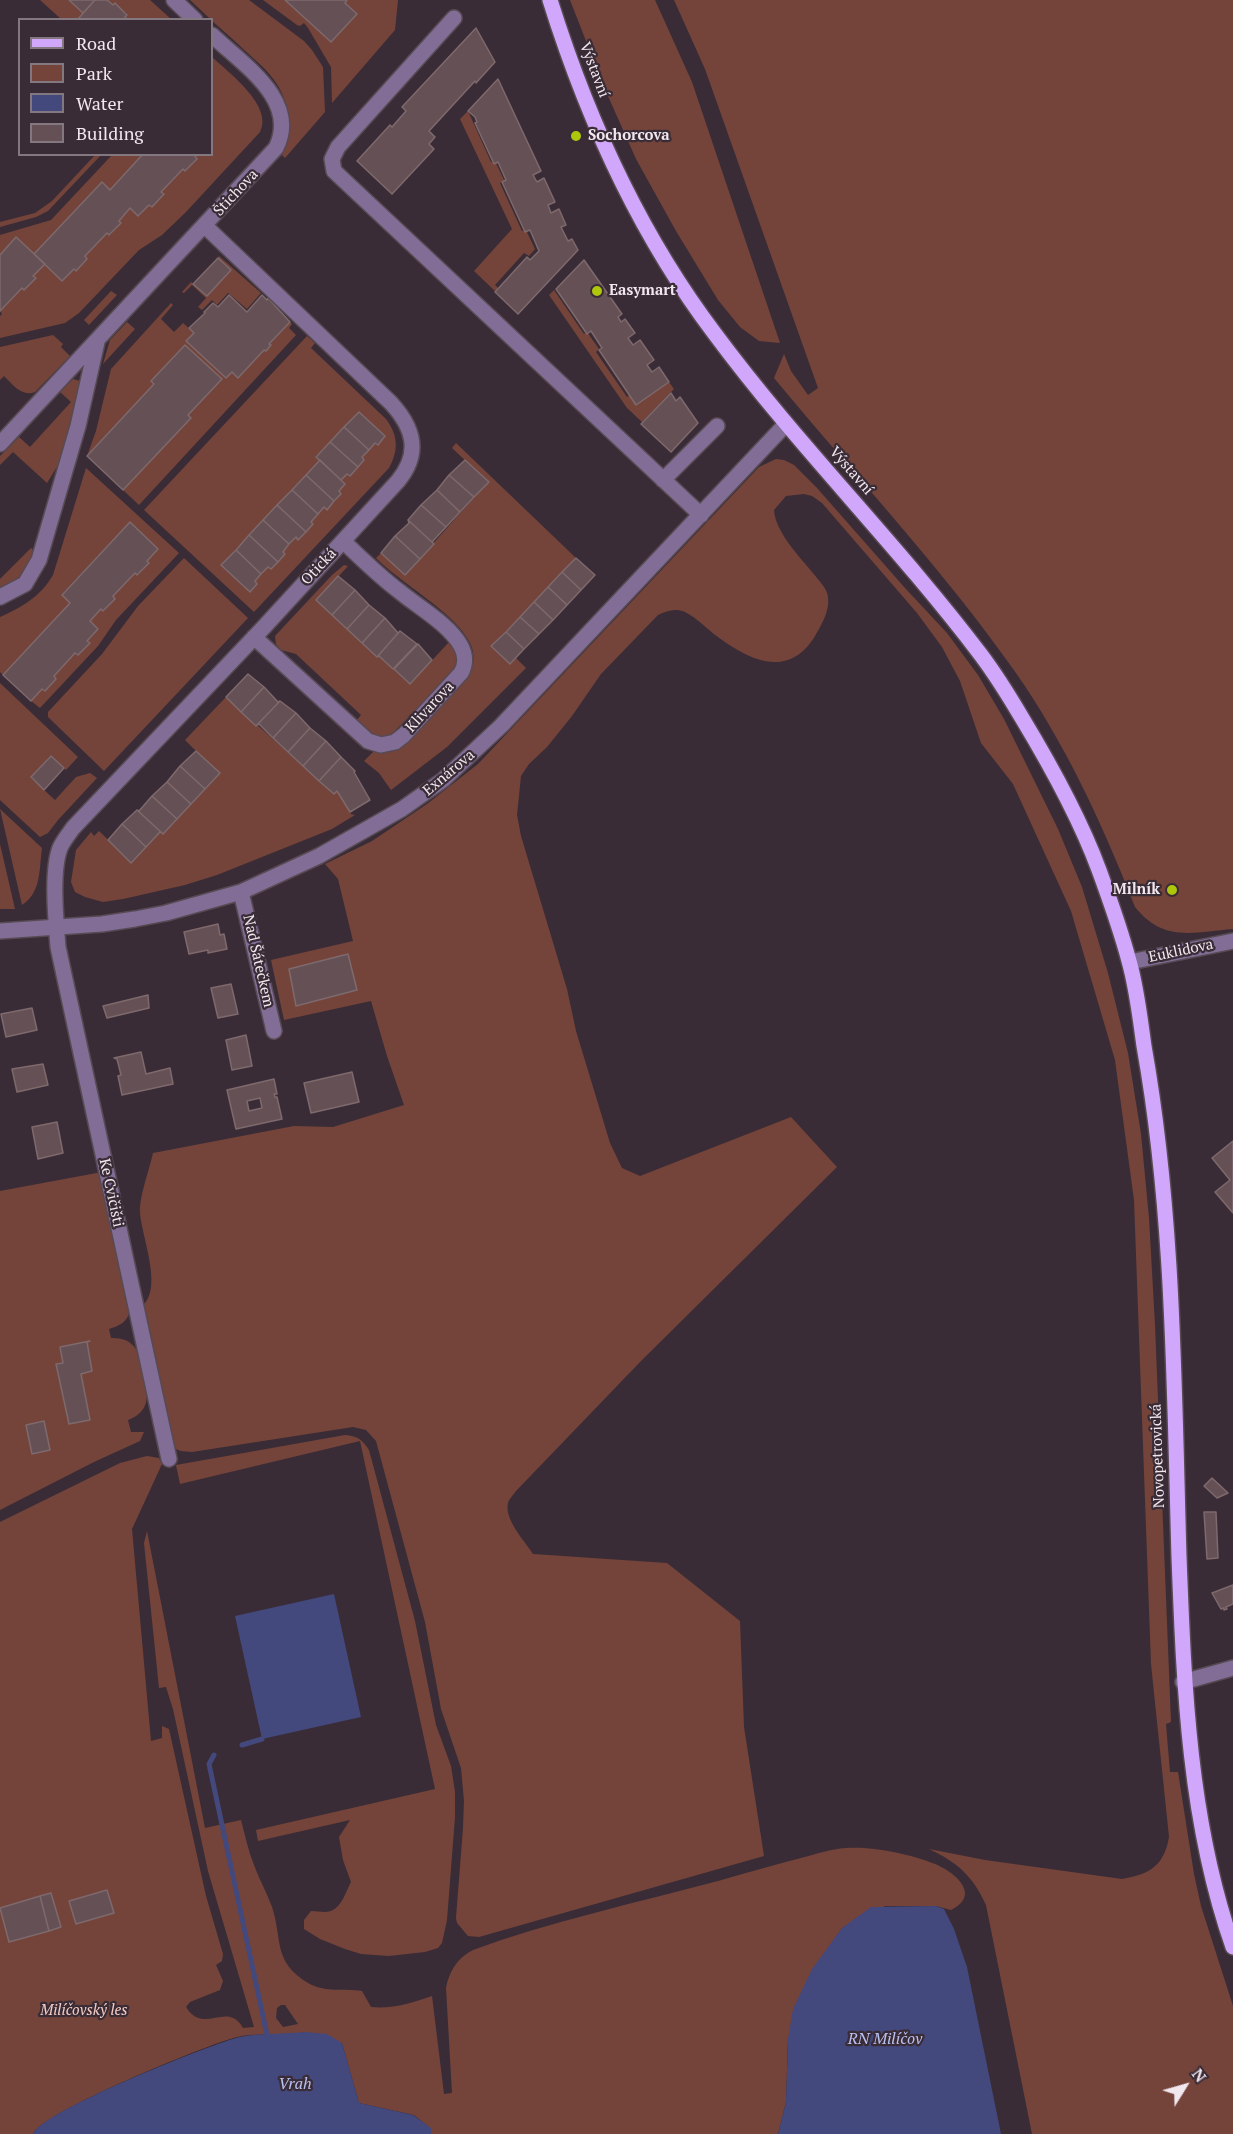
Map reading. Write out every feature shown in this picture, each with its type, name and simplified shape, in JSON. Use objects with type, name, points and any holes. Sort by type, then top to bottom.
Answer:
[{"type":"main road","name":"Výstavní","points":[[550,0],[585,98],[634,205],[673,274],[714,333],[786,424],[927,586],[999,680],[1046,757],[1074,811],[1098,866],[1130,962]]},
{"type":"main road","name":"Novopetrovická","points":[[1130,962],[1150,1079],[1167,1222],[1184,1682],[1198,1809],[1217,1900],[1233,1947]]},
{"type":"street","points":[[174,0],[193,18]]},
{"type":"street","points":[[454,18],[338,147],[332,159],[334,171],[701,515]]},
{"type":"street","name":"Štichova","points":[[0,444],[276,148],[280,140],[282,122],[275,99],[262,83],[213,36]]},
{"type":"street","name":"Otická","points":[[56,927],[58,854],[73,828],[344,541],[402,475],[412,450],[408,427],[391,403],[205,226]]},
{"type":"street","points":[[0,597],[25,584],[39,560],[78,426],[97,340]]},
{"type":"street","name":"Exnárova","points":[[0,931],[135,919],[166,913],[241,892],[318,856],[402,809],[443,780],[501,726],[786,424]]},
{"type":"street","points":[[663,480],[717,426]]},
{"type":"street","name":"Klivarova","points":[[254,637],[368,741],[387,745],[404,735],[461,673],[465,655],[458,641],[443,626],[387,582],[344,541]]},
{"type":"street","name":"Nad Šátečkem","points":[[241,892],[274,1031]]},
{"type":"street","name":"Ke Cvičišti","points":[[56,927],[60,958],[169,1459]]},
{"type":"street","name":"Euklidova","points":[[1130,962],[1233,941]]},
{"type":"street","points":[[1184,1682],[1233,1668]]},
{"type":"green space","points":[[40,0],[69,0],[83,13],[78,18],[60,18]]},
{"type":"green space","points":[[107,0],[150,0],[170,18],[126,18],[127,14],[115,3],[113,5]]},
{"type":"green space","points":[[190,0],[249,0],[304,41],[323,67],[325,112],[285,158],[282,155],[289,127],[284,97],[262,66],[213,21],[213,18],[210,18]]},
{"type":"green space","points":[[263,0],[285,0],[331,42],[357,14],[345,3],[347,0],[398,0],[395,30],[332,103],[331,67],[308,28],[304,23],[297,25]]},
{"type":"green space","points":[[570,0],[655,0],[692,82],[780,343],[759,341],[740,327],[718,300],[636,159],[604,87]]},
{"type":"green space","points":[[674,0],[1233,0],[1233,929],[1192,933],[1168,931],[1146,918],[1135,907],[1082,786],[1051,728],[1016,673],[929,560],[774,378],[784,354],[791,371],[808,395],[818,388],[705,69]]},
{"type":"green space","points":[[213,58],[238,80],[255,101],[261,111],[263,122],[260,132],[186,212],[162,235],[139,250],[79,313],[65,323],[0,338],[0,316],[2,314],[0,311],[22,288],[24,290],[45,264],[76,271],[87,259],[85,256],[107,233],[110,235],[121,223],[119,221],[130,208],[139,216],[163,195],[161,192],[183,169],[186,171],[197,159],[195,156],[213,156]]},
{"type":"green space","points":[[468,111],[491,162],[495,161],[504,180],[500,183],[522,231],[526,230],[535,249],[529,256],[524,253],[495,285],[499,289],[496,292],[474,271],[512,229],[460,119]]},
{"type":"green space","points":[[94,156],[100,156],[48,211],[36,217],[0,227],[0,222],[35,213],[52,201]]},
{"type":"green space","points":[[111,156],[142,156],[110,190],[101,183],[34,254],[16,237],[0,255],[0,235],[51,220]]},
{"type":"green space","points":[[219,256],[261,293],[247,309],[228,293],[217,305],[212,300],[202,310],[198,307],[206,298],[192,285],[184,293],[182,292],[191,282],[207,296],[230,270],[218,258]]},
{"type":"green space","points":[[554,290],[584,334],[587,332],[599,349],[596,352],[627,397],[630,395],[637,403],[669,382],[674,389],[642,422],[627,408],[549,295]]},
{"type":"green space","points":[[111,291],[117,295],[89,325],[84,320]]},
{"type":"green space","points":[[171,303],[173,305],[161,319],[174,332],[183,323],[194,333],[187,341],[226,378],[232,372],[238,378],[264,350],[266,351],[271,345],[269,344],[290,322],[292,324],[289,328],[296,335],[139,505],[123,490],[190,418],[188,415],[222,379],[185,345],[152,381],[154,384],[87,456],[96,431],[111,369]]},
{"type":"green space","points":[[127,322],[135,329],[103,364],[110,340]]},
{"type":"green space","points":[[53,335],[63,344],[61,347],[70,356],[35,392],[22,392],[4,376],[0,380],[0,347]]},
{"type":"green space","points":[[307,336],[315,343],[311,348],[386,419],[395,437],[396,449],[389,468],[254,612],[144,510]],"holes":[[[359,412],[385,436],[378,445],[375,443],[362,457],[364,460],[350,475],[347,474],[341,480],[345,484],[339,491],[341,494],[327,509],[324,507],[311,522],[313,524],[298,539],[296,537],[283,552],[285,554],[271,569],[268,567],[255,581],[257,584],[249,591],[221,565],[320,460],[316,456]]]},
{"type":"green space","points":[[73,379],[80,381],[81,388],[60,462],[47,483],[13,452],[0,465],[0,456],[19,437],[30,447],[71,402],[60,392]]},
{"type":"green space","points":[[456,443],[576,558],[492,646],[510,664],[516,658],[526,668],[447,747],[391,790],[379,773],[364,761],[466,678],[472,666],[473,657],[470,643],[453,621],[376,558],[381,553],[405,575],[488,482],[452,448]]},
{"type":"green space","points":[[776,459],[794,465],[817,488],[947,633],[978,675],[1004,719],[1058,829],[1082,887],[1108,973],[1128,1053],[1141,1134],[1149,1218],[1171,1722],[1166,1724],[1170,1772],[1178,1772],[1201,1906],[1233,2006],[1233,2134],[1032,2134],[986,1905],[976,1886],[963,1871],[948,1859],[929,1849],[985,1860],[1122,1879],[1154,1867],[1167,1847],[1169,1837],[1151,1664],[1134,1200],[1115,1060],[1071,911],[1013,784],[981,743],[960,681],[942,647],[917,613],[822,503],[812,496],[804,494],[786,496],[774,510],[784,537],[826,589],[828,595],[828,608],[824,618],[805,649],[793,658],[781,662],[756,659],[730,646],[685,612],[671,610],[658,615],[601,674],[572,716],[547,747],[529,764],[521,776],[517,815],[521,836],[567,989],[576,1031],[610,1143],[622,1168],[640,1176],[791,1117],[837,1167],[641,1361],[516,1491],[508,1503],[512,1523],[533,1554],[667,1563],[740,1621],[744,1727],[764,1856],[479,1937],[468,1936],[457,1923],[456,1918],[464,1801],[461,1768],[441,1709],[425,1622],[376,1441],[366,1430],[353,1427],[192,1452],[173,1448],[142,1306],[148,1298],[151,1275],[140,1206],[153,1153],[294,1126],[333,1127],[404,1105],[371,1001],[284,1020],[271,960],[353,941],[338,879],[325,864],[372,841],[427,804],[478,764],[759,467]]},
{"type":"green space","points":[[86,468],[179,553],[116,620],[98,646],[40,708],[31,701],[56,679],[54,676],[75,653],[78,655],[89,643],[87,641],[98,629],[90,621],[101,609],[104,611],[115,599],[113,596],[135,573],[138,575],[149,563],[129,523],[62,594],[70,603],[3,675],[0,672],[0,617],[30,600],[43,589],[53,575]]},
{"type":"green space","points":[[31,548],[35,552],[25,570],[18,578],[0,589],[0,579]]},
{"type":"green space","points":[[184,558],[248,618],[104,771],[48,717],[48,712],[102,654],[138,606]]},
{"type":"green space","points":[[344,565],[348,566],[317,600],[377,657],[379,656],[410,684],[450,641],[457,654],[455,669],[389,737],[375,736],[367,731],[356,721],[361,715],[296,654],[281,650],[276,644],[275,636]]},
{"type":"green space","points":[[0,683],[78,757],[66,770],[50,756],[31,778],[55,800],[76,777],[90,773],[97,778],[48,833],[40,837],[0,800]]},
{"type":"green space","points":[[226,697],[303,766],[337,791],[351,814],[355,815],[332,829],[217,875],[185,885],[103,902],[75,892],[71,882],[76,850],[91,832],[94,836],[99,831],[131,862],[160,832],[163,834],[219,774],[185,740]]},
{"type":"green space","points":[[0,809],[42,848],[36,887],[22,905]]},
{"type":"green space","points":[[0,844],[15,909],[0,909]]},
{"type":"green space","points":[[102,1172],[130,1310],[122,1323],[109,1329],[111,1338],[125,1340],[138,1352],[147,1394],[145,1406],[141,1412],[128,1420],[131,1432],[144,1432],[140,1441],[0,1510],[0,1191]],"holes":[[[87,1342],[92,1371],[81,1374],[90,1419],[69,1424],[56,1365],[63,1363],[60,1347]],[[44,1421],[50,1450],[32,1454],[27,1425]]]},
{"type":"green space","points":[[345,1435],[359,1439],[369,1450],[415,1621],[436,1725],[451,1766],[455,1792],[455,1817],[447,1920],[442,1943],[438,1948],[425,1952],[389,1956],[361,1954],[320,1939],[304,1929],[304,1920],[311,1911],[329,1912],[338,1906],[351,1882],[343,1860],[339,1837],[350,1820],[258,1841],[256,1830],[435,1789],[360,1441],[180,1484],[176,1465]]},
{"type":"green space","name":"Milíčovský les","points":[[147,1456],[159,1458],[162,1464],[132,1529],[151,1741],[162,1738],[162,1726],[169,1729],[206,1896],[223,1954],[222,1961],[216,1965],[223,1981],[220,1990],[190,2002],[186,2007],[200,2019],[230,2017],[237,2020],[243,2028],[254,2027],[208,1871],[173,1709],[166,1687],[159,1688],[144,1543],[147,1531],[205,1828],[241,1820],[252,1859],[272,1907],[284,1958],[297,1975],[321,1988],[362,1991],[371,2007],[395,2006],[432,1996],[444,2094],[452,2093],[446,1988],[455,1966],[462,1957],[473,1950],[564,1921],[840,1849],[867,1848],[914,1857],[935,1864],[957,1878],[965,1891],[964,1898],[951,1910],[936,1906],[885,1906],[842,1928],[829,1947],[788,2039],[786,2102],[778,2134],[431,2134],[430,2128],[414,2115],[359,2103],[342,2043],[290,2036],[249,2035],[220,2042],[94,2095],[43,2124],[33,2134],[0,2134],[0,1522],[120,1463]],"holes":[[[285,2005],[298,2024],[283,2027],[276,2018],[277,2008]]]},
{"type":"water","points":[[334,1594],[361,1717],[262,1739],[235,1616]]},
{"type":"water","name":"RN Milíčov","points":[[936,1906],[944,1909],[954,1929],[967,1967],[1001,2134],[778,2134],[786,2102],[788,2039],[793,2009],[812,1969],[842,1928],[871,1907]]},
{"type":"water","name":"Vrah","points":[[305,2032],[327,2034],[342,2043],[359,2103],[413,2115],[431,2128],[431,2134],[33,2134],[43,2124],[93,2096],[192,2054],[243,2036]]},
{"type":"building","points":[[69,0],[95,0],[83,13]]},
{"type":"building","points":[[95,0],[107,0],[113,5],[115,3],[127,15],[126,18],[79,18]]},
{"type":"building","points":[[285,0],[347,0],[345,3],[357,14],[331,42]]},
{"type":"building","points":[[476,28],[495,62],[429,131],[435,137],[429,144],[434,149],[392,194],[357,161],[390,125],[392,127],[406,111],[402,107]]},
{"type":"building","points":[[498,79],[541,171],[533,175],[537,182],[544,178],[555,202],[548,205],[551,213],[559,209],[566,225],[561,227],[568,241],[572,239],[578,250],[518,314],[495,292],[527,257],[530,260],[539,251],[530,230],[525,232],[502,182],[506,180],[498,162],[494,164],[475,123],[477,122],[475,117],[468,111]]},
{"type":"building","points":[[141,156],[195,156],[197,159],[185,171],[183,169],[161,192],[164,194],[152,207],[149,205],[138,216],[130,208],[119,221],[121,223],[109,235],[107,233],[85,256],[87,259],[76,271],[74,269],[62,281],[34,254],[102,182],[110,190]]},
{"type":"building","points":[[16,237],[45,264],[33,276],[36,278],[24,290],[22,288],[0,311],[0,255]]},
{"type":"building","points":[[218,258],[231,270],[207,296],[193,284]]},
{"type":"building","points":[[584,260],[622,314],[618,317],[621,322],[625,319],[635,333],[628,338],[633,345],[640,340],[654,360],[647,365],[652,372],[659,367],[669,382],[636,405],[599,350],[602,348],[591,331],[587,334],[556,289]]},
{"type":"building","points":[[229,295],[247,312],[262,295],[267,300],[268,298],[290,322],[269,344],[271,345],[266,351],[264,350],[238,378],[232,372],[226,378],[186,341],[194,333],[189,328],[213,303],[218,307]]},
{"type":"building","points":[[185,345],[222,379],[188,415],[191,418],[123,490],[87,456],[154,384],[151,381]]},
{"type":"building","points":[[671,393],[676,401],[680,397],[698,423],[671,452],[641,424]]},
{"type":"building","points":[[359,412],[385,436],[378,445],[375,443],[369,450],[344,427]]},
{"type":"building","points":[[344,427],[369,450],[362,457],[364,460],[358,467],[330,442]]},
{"type":"building","points":[[330,442],[358,467],[350,476],[347,474],[341,480],[316,457]]},
{"type":"building","points":[[320,460],[345,484],[339,491],[341,494],[334,501],[306,475]]},
{"type":"building","points":[[465,460],[489,482],[474,497],[449,475]]},
{"type":"building","points":[[306,475],[334,501],[327,510],[324,507],[318,514],[292,490]]},
{"type":"building","points":[[449,475],[474,497],[460,512],[437,490]]},
{"type":"building","points":[[292,490],[318,514],[306,532],[277,505]]},
{"type":"building","points":[[437,490],[460,512],[446,527],[421,505]]},
{"type":"building","points":[[277,505],[306,532],[298,540],[296,537],[289,544],[263,520]]},
{"type":"building","points":[[421,505],[446,527],[432,542],[434,544],[408,520]]},
{"type":"building","points":[[263,520],[289,544],[283,552],[285,554],[278,562],[249,535]]},
{"type":"building","points":[[408,520],[434,544],[420,559],[395,536],[409,523]]},
{"type":"building","points":[[130,522],[158,549],[147,561],[149,563],[137,575],[135,573],[113,596],[115,599],[90,621],[98,629],[87,641],[90,643],[78,655],[75,653],[54,676],[56,679],[45,691],[42,689],[31,701],[3,675],[70,603],[62,595]]},
{"type":"building","points":[[249,535],[278,562],[261,574],[236,550]]},
{"type":"building","points":[[395,536],[420,559],[405,575],[381,553]]},
{"type":"building","points":[[236,550],[261,574],[255,581],[257,584],[250,592],[221,565]]},
{"type":"building","points":[[576,558],[595,575],[581,590],[562,572]]},
{"type":"building","points":[[562,572],[581,590],[567,605],[548,587]]},
{"type":"building","points":[[338,576],[355,590],[332,615],[316,600]]},
{"type":"building","points":[[548,587],[567,605],[553,620],[534,602]]},
{"type":"building","points":[[355,590],[369,605],[347,629],[332,615]]},
{"type":"building","points":[[534,602],[553,620],[539,634],[520,617]]},
{"type":"building","points":[[369,605],[385,618],[362,643],[347,629]]},
{"type":"building","points":[[520,617],[539,634],[524,649],[506,632]]},
{"type":"building","points":[[385,618],[398,633],[400,631],[377,657],[362,643]]},
{"type":"building","points":[[400,631],[417,644],[393,669],[379,656],[377,657]]},
{"type":"building","points":[[506,632],[524,649],[510,664],[491,646]]},
{"type":"building","points":[[418,644],[432,660],[410,684],[394,669]]},
{"type":"building","points":[[248,674],[264,687],[241,712],[226,697]]},
{"type":"building","points":[[264,687],[278,702],[280,701],[256,726],[241,712]]},
{"type":"building","points":[[280,701],[296,713],[273,738],[259,724],[256,726]]},
{"type":"building","points":[[296,713],[310,728],[288,752],[273,738]]},
{"type":"building","points":[[310,728],[326,741],[303,766],[288,752]]},
{"type":"building","points":[[326,741],[341,757],[319,781],[303,766]]},
{"type":"building","points":[[196,751],[220,773],[205,789],[180,766]]},
{"type":"building","points":[[51,756],[64,768],[44,790],[31,777]]},
{"type":"building","points":[[341,757],[355,771],[370,800],[350,812],[337,791],[334,794],[319,781]]},
{"type":"building","points":[[180,766],[205,789],[191,804],[167,782]]},
{"type":"building","points":[[167,782],[191,804],[177,819],[152,796]]},
{"type":"building","points":[[152,796],[177,819],[163,834],[137,810],[139,811]]},
{"type":"building","points":[[137,810],[163,834],[160,832],[146,847],[122,824]]},
{"type":"building","points":[[122,824],[146,847],[131,863],[108,840]]},
{"type":"building","points":[[218,924],[220,935],[224,934],[227,949],[189,954],[184,932]]},
{"type":"building","points":[[348,954],[357,990],[296,1006],[289,969]]},
{"type":"building","points":[[231,984],[238,1014],[218,1018],[211,988]]},
{"type":"building","points":[[148,995],[149,1008],[107,1018],[103,1006]]},
{"type":"building","points":[[32,1008],[37,1030],[6,1037],[1,1014]]},
{"type":"building","points":[[246,1035],[252,1066],[232,1070],[226,1040]]},
{"type":"building","points":[[141,1052],[146,1074],[170,1068],[173,1084],[122,1095],[118,1076],[121,1075],[117,1059],[114,1058]]},
{"type":"building","points":[[43,1064],[48,1085],[17,1092],[12,1069]]},
{"type":"building","points":[[352,1072],[359,1102],[311,1113],[304,1083]]},
{"type":"building","points":[[274,1079],[277,1094],[274,1094],[277,1097],[282,1119],[236,1129],[227,1090]],"holes":[[[260,1098],[262,1108],[249,1111],[247,1101]]]},
{"type":"building","points":[[57,1122],[63,1153],[38,1159],[32,1127]]},
{"type":"building","points":[[1233,1141],[1233,1213],[1215,1192],[1230,1180],[1212,1158]]},
{"type":"building","points":[[90,1341],[87,1342],[92,1371],[81,1374],[90,1420],[69,1424],[56,1364],[63,1363],[60,1347]]},
{"type":"building","points":[[44,1421],[50,1450],[32,1454],[26,1425]]},
{"type":"building","points":[[1212,1478],[1228,1493],[1217,1498],[1204,1486]]},
{"type":"building","points":[[1204,1512],[1216,1512],[1218,1558],[1207,1559]]},
{"type":"building","points":[[1233,1585],[1233,1604],[1226,1607],[1227,1609],[1221,1609],[1212,1593]]},
{"type":"building","points":[[107,1890],[114,1913],[76,1924],[69,1901]]},
{"type":"building","points":[[51,1893],[61,1927],[49,1931],[40,1896]]},
{"type":"building","points":[[40,1896],[49,1931],[9,1942],[0,1908]]},
{"type":"waterway","points":[[242,1745],[262,1739]]},
{"type":"waterway","points":[[214,1755],[209,1764],[267,2035],[266,2042]]},
{"type":"place","name":"Sochorcova","points":[[576,136]]},
{"type":"place","name":"Easymart","points":[[597,291]]},
{"type":"place","name":"Milník","points":[[1172,890]]}]
